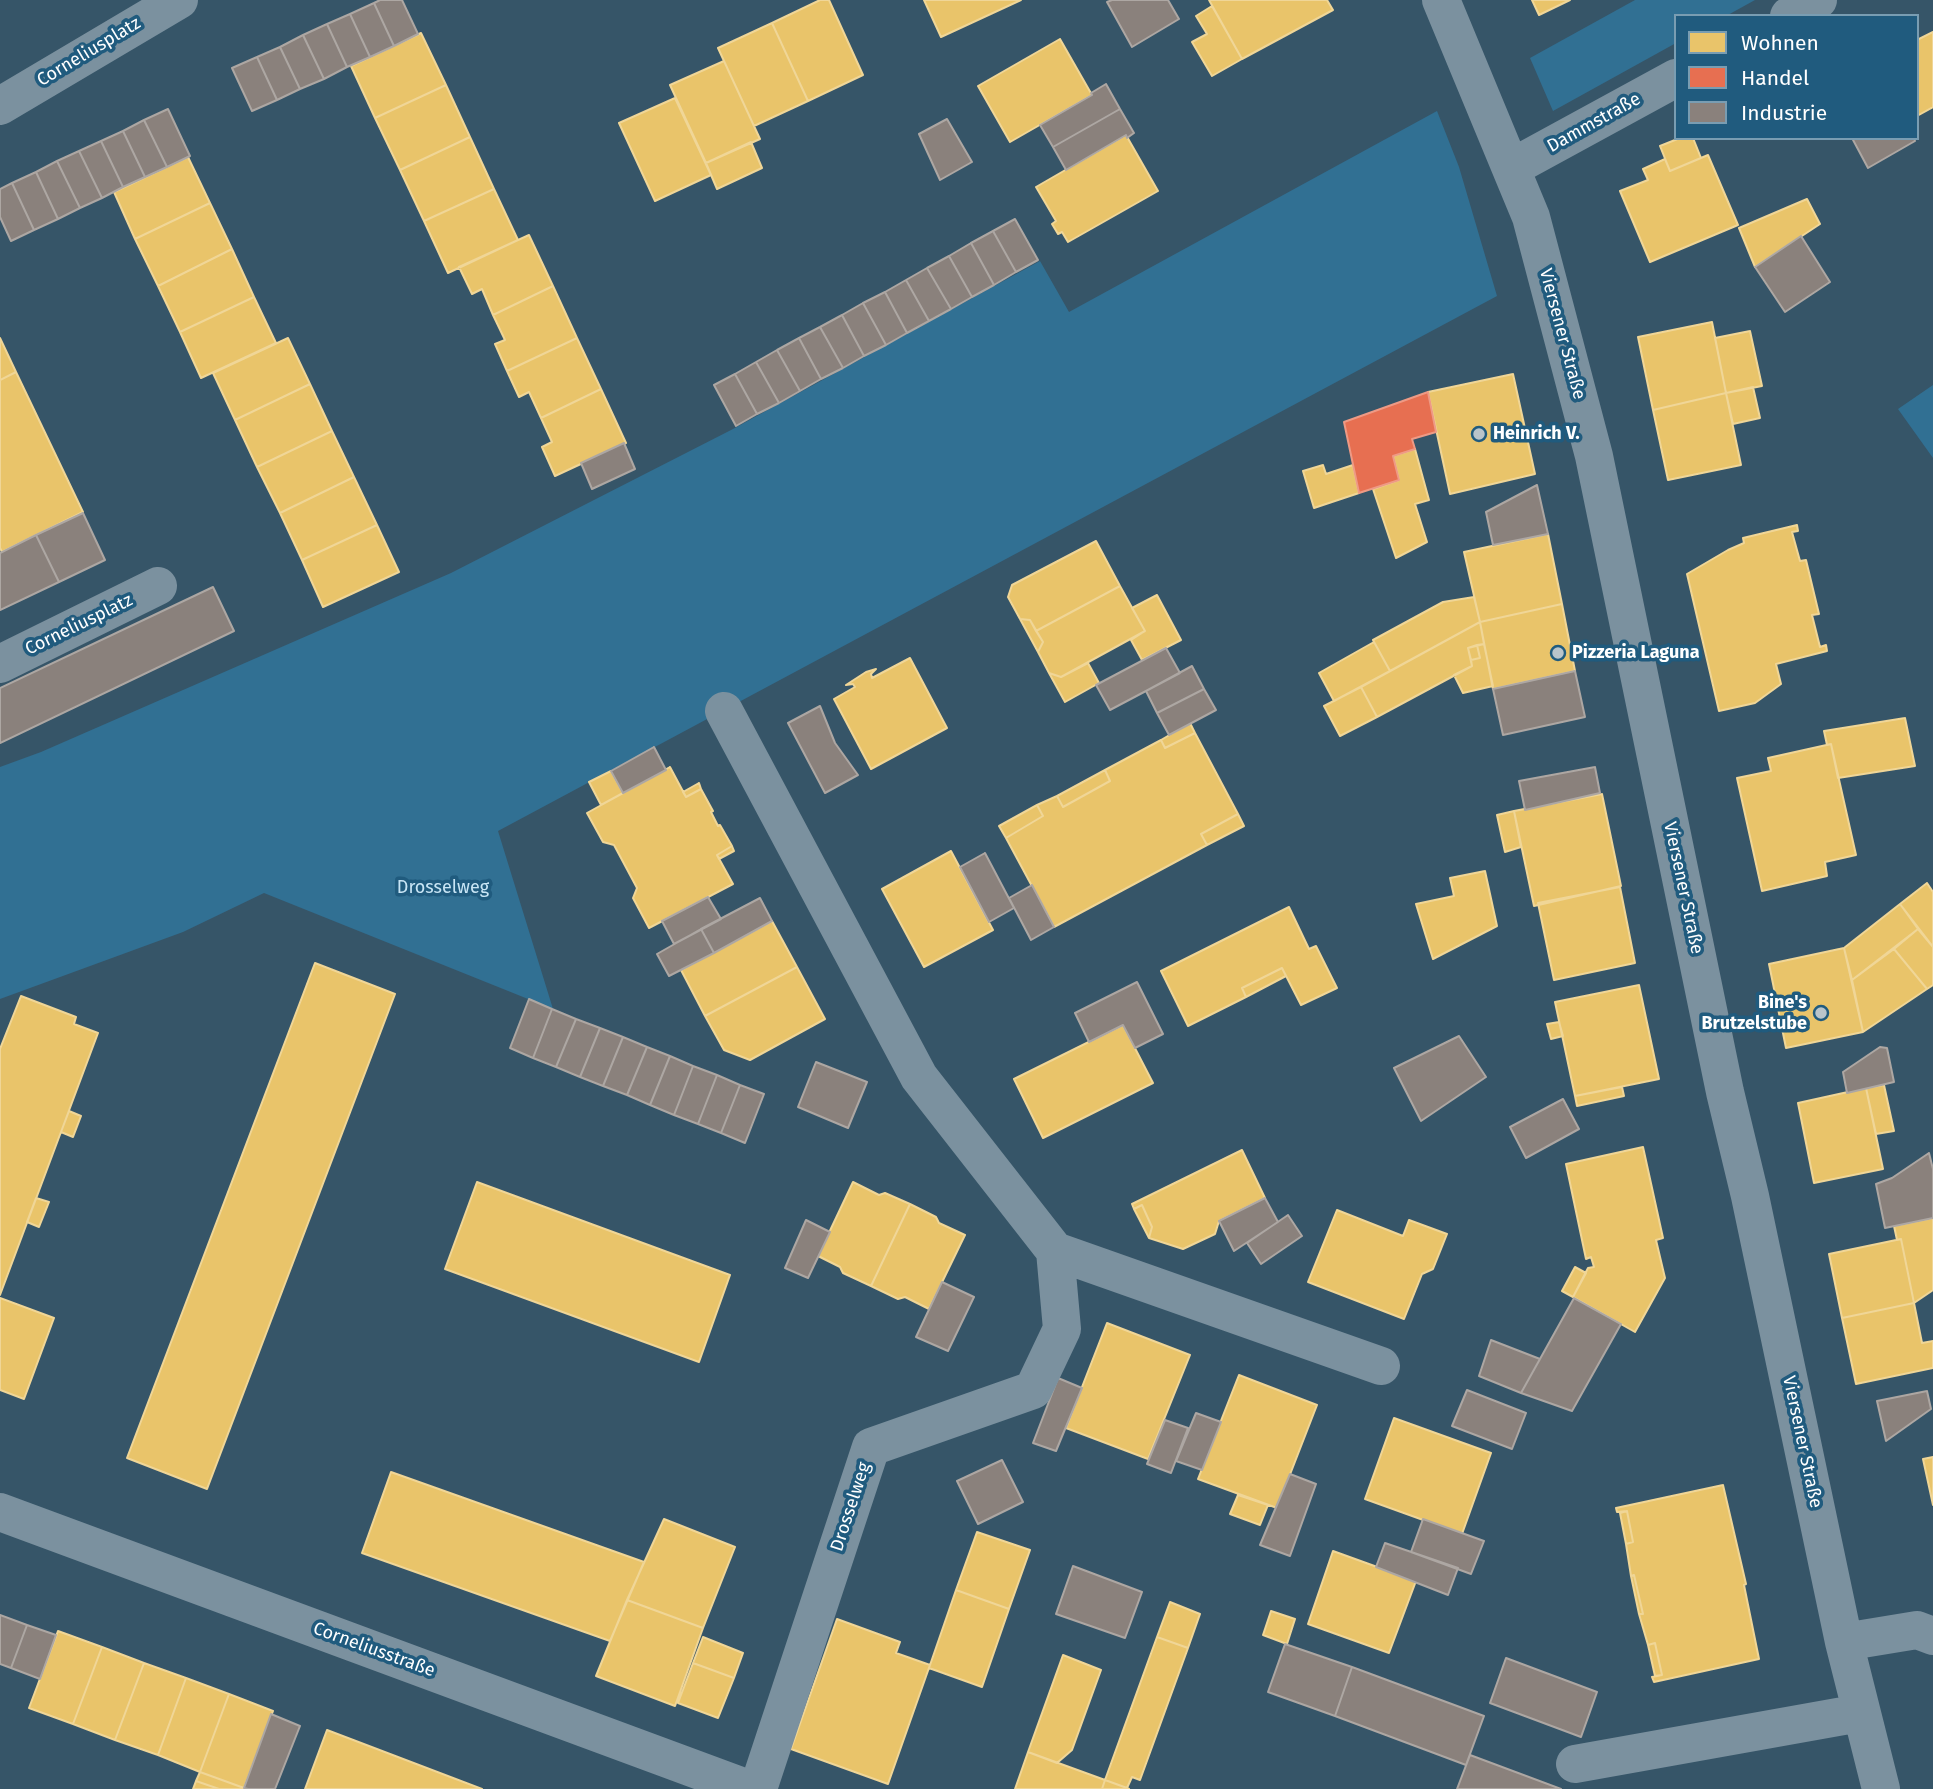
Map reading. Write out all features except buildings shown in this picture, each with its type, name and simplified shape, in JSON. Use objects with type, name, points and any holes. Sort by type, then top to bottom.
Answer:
[{"type":"street","name":"Corneliusplatz","points":[[0,106],[178,0]]},
{"type":"street","name":"Viersener Straße","points":[[1441,0],[1531,217],[1594,456],[1725,1092],[1753,1210],[1844,1642],[1881,1789]]},
{"type":"street","points":[[1793,14],[1818,0]]},
{"type":"street","name":"Dammstraße","points":[[1511,168],[1674,79]]},
{"type":"street","name":"Corneliusplatz","points":[[0,664],[158,586]]},
{"type":"street","points":[[724,711],[919,1077],[1055,1251],[1381,1366]]},
{"type":"street","name":"Drosselweg","points":[[758,1789],[871,1447],[1033,1390],[1062,1329],[1055,1251]]},
{"type":"street","name":"Corneliusstraße","points":[[0,1512],[749,1789]]},
{"type":"street","points":[[1844,1642],[1917,1630],[1933,1636]]},
{"type":"street","points":[[1575,1764],[1860,1713]]},
{"type":"green space","points":[[1635,0],[1755,0],[1730,14],[1674,14],[1674,44],[1553,111],[1530,58]]},
{"type":"green space","points":[[1437,111],[1459,167],[1497,296],[498,831],[553,1009],[264,893],[183,932],[0,999],[0,767],[41,752],[451,573],[733,429],[1040,261],[1069,312]]},
{"type":"green space","points":[[1933,385],[1933,458],[1898,409]]},
{"type":"place","name":"Heinrich V.","points":[[1479,434]]},
{"type":"place","name":"Pizzeria Laguna","points":[[1558,653]]},
{"type":"place","name":"Bine's Brutzelstube","points":[[1821,1013]]}]
